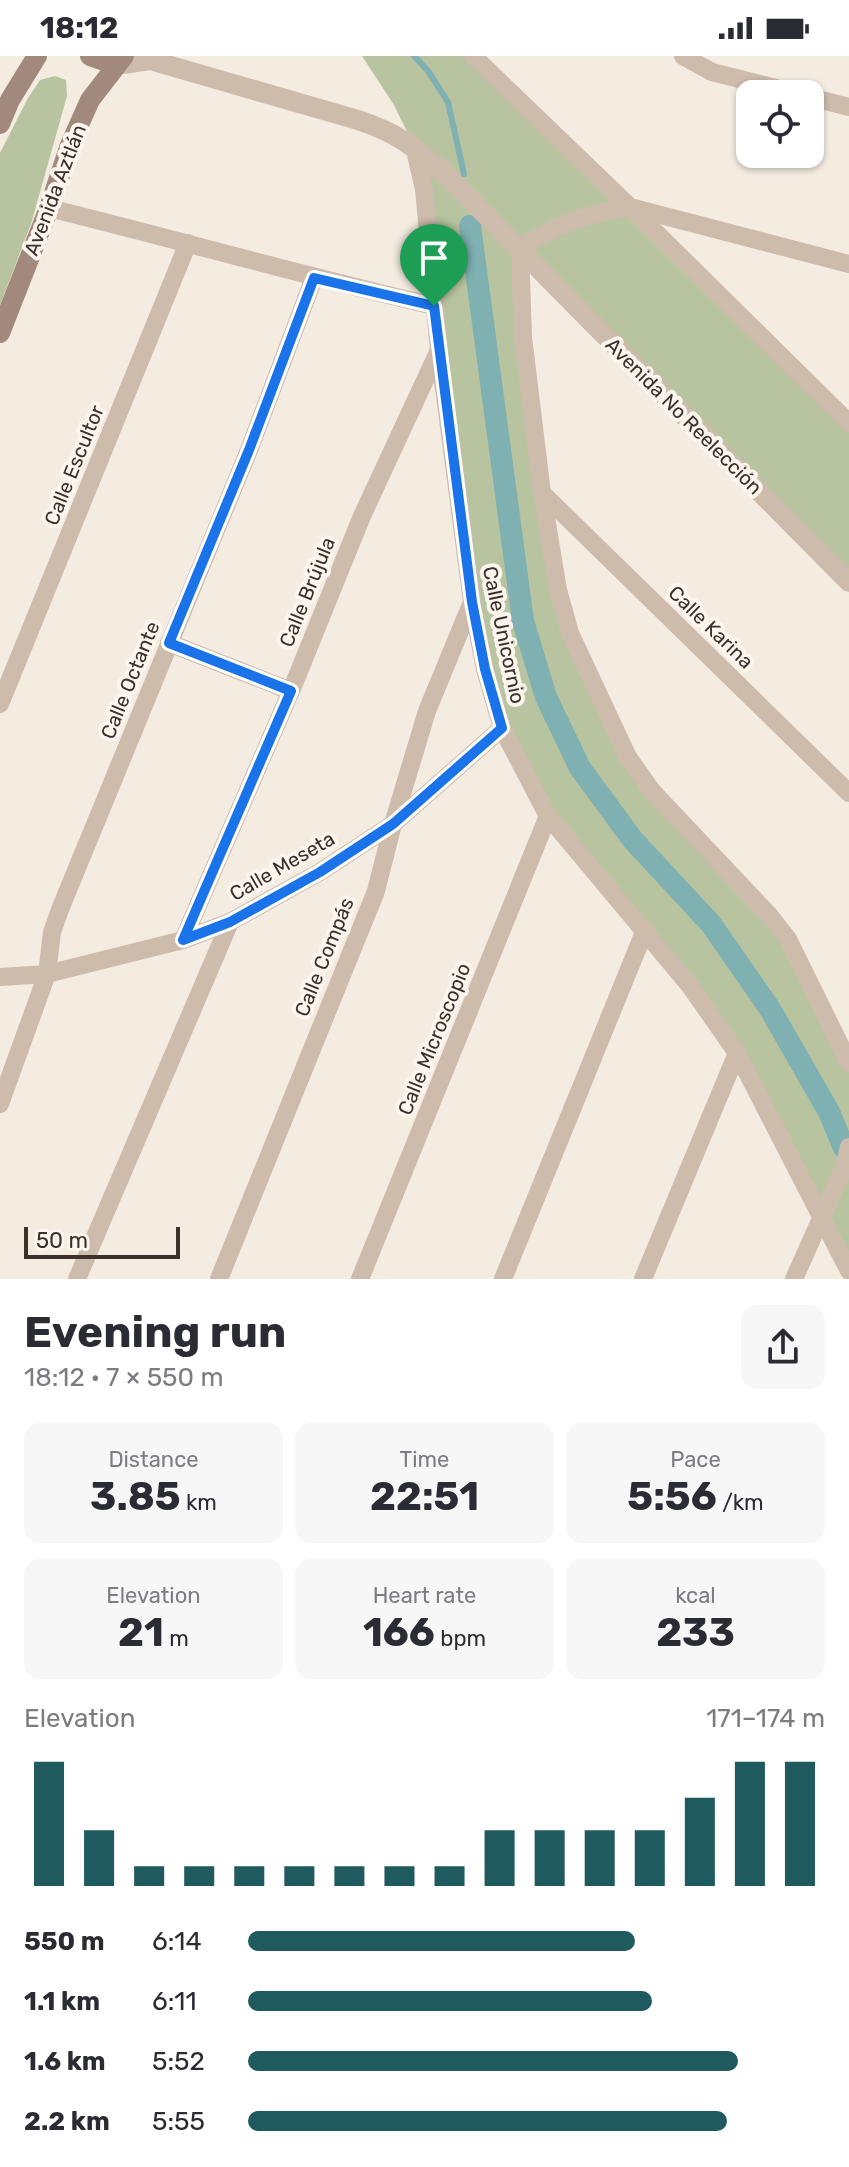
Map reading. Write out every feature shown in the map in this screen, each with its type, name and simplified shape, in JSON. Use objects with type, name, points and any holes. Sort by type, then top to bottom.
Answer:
[{"type":"main road","points":[[0,124],[10,100],[37,56]]},
{"type":"main road","name":"Avenida No Reelección","points":[[90,56],[120,60]]},
{"type":"main road","name":"Avenida Aztlán","points":[[0,333],[75,133],[90,100],[120,60]]},
{"type":"street","points":[[473,56],[848,421]]},
{"type":"street","points":[[683,56],[712,72],[744,80]]},
{"type":"street","name":"Avenida No Reelección","points":[[120,60],[149,58],[358,120],[388,130],[414,146],[849,582]]},
{"type":"street","points":[[824,101],[849,107]]},
{"type":"street","name":"Calle Unicornio","points":[[414,146],[424,189],[439,350],[472,602],[485,669],[502,728],[548,816],[690,986],[737,1053],[849,1271]]},
{"type":"street","points":[[849,264],[630,207],[571,220],[520,249],[523,337],[542,493],[558,590],[570,633],[628,757],[652,791],[788,939],[849,1063]]},
{"type":"street","points":[[49,208],[314,278],[434,306]]},
{"type":"street","name":"Calle Escultor","points":[[0,704],[188,243]]},
{"type":"street","name":"Calle Octante","points":[[0,1104],[47,974],[52,932],[61,907],[249,450],[314,278]]},
{"type":"street","name":"Calle Brújula","points":[[183,940],[291,691],[362,516],[439,350]]},
{"type":"street","name":"Calle Karina","points":[[542,493],[849,793]]},
{"type":"street","name":"Calle Compás","points":[[219,1279],[376,891],[427,711],[472,602]]},
{"type":"street","points":[[169,643],[291,691]]},
{"type":"street","name":"Calle Meseta","points":[[0,977],[47,974],[183,940],[230,922],[320,872],[393,824],[502,728]]},
{"type":"street","name":"Calle Microscopio","points":[[360,1279],[548,816]]},
{"type":"street","points":[[77,1279],[230,922]]},
{"type":"street","points":[[503,1279],[645,930]]},
{"type":"street","points":[[643,1279],[737,1053]]},
{"type":"street","points":[[794,1279],[844,1167],[849,1147]]},
{"type":"green space","points":[[362,56],[473,56],[849,423],[849,578],[521,250],[558,590],[628,757],[770,916],[849,1063],[849,1271],[737,1053],[548,816],[485,669],[414,146],[394,105]]},
{"type":"green space","points":[[55,76],[66,80],[67,96],[31,224],[0,305],[0,153],[40,80]]},
{"type":"waterway","points":[[414,56],[448,102],[464,174]]},
{"type":"waterway","points":[[470,226],[523,621],[546,697],[580,768],[633,840],[711,924],[770,1009],[829,1112],[844,1148]]},
{"type":"route","points":[[314,278],[434,306],[472,602],[485,669],[502,728],[393,824],[320,872],[230,922],[183,940],[291,691],[169,643],[249,450],[314,278]]}]
